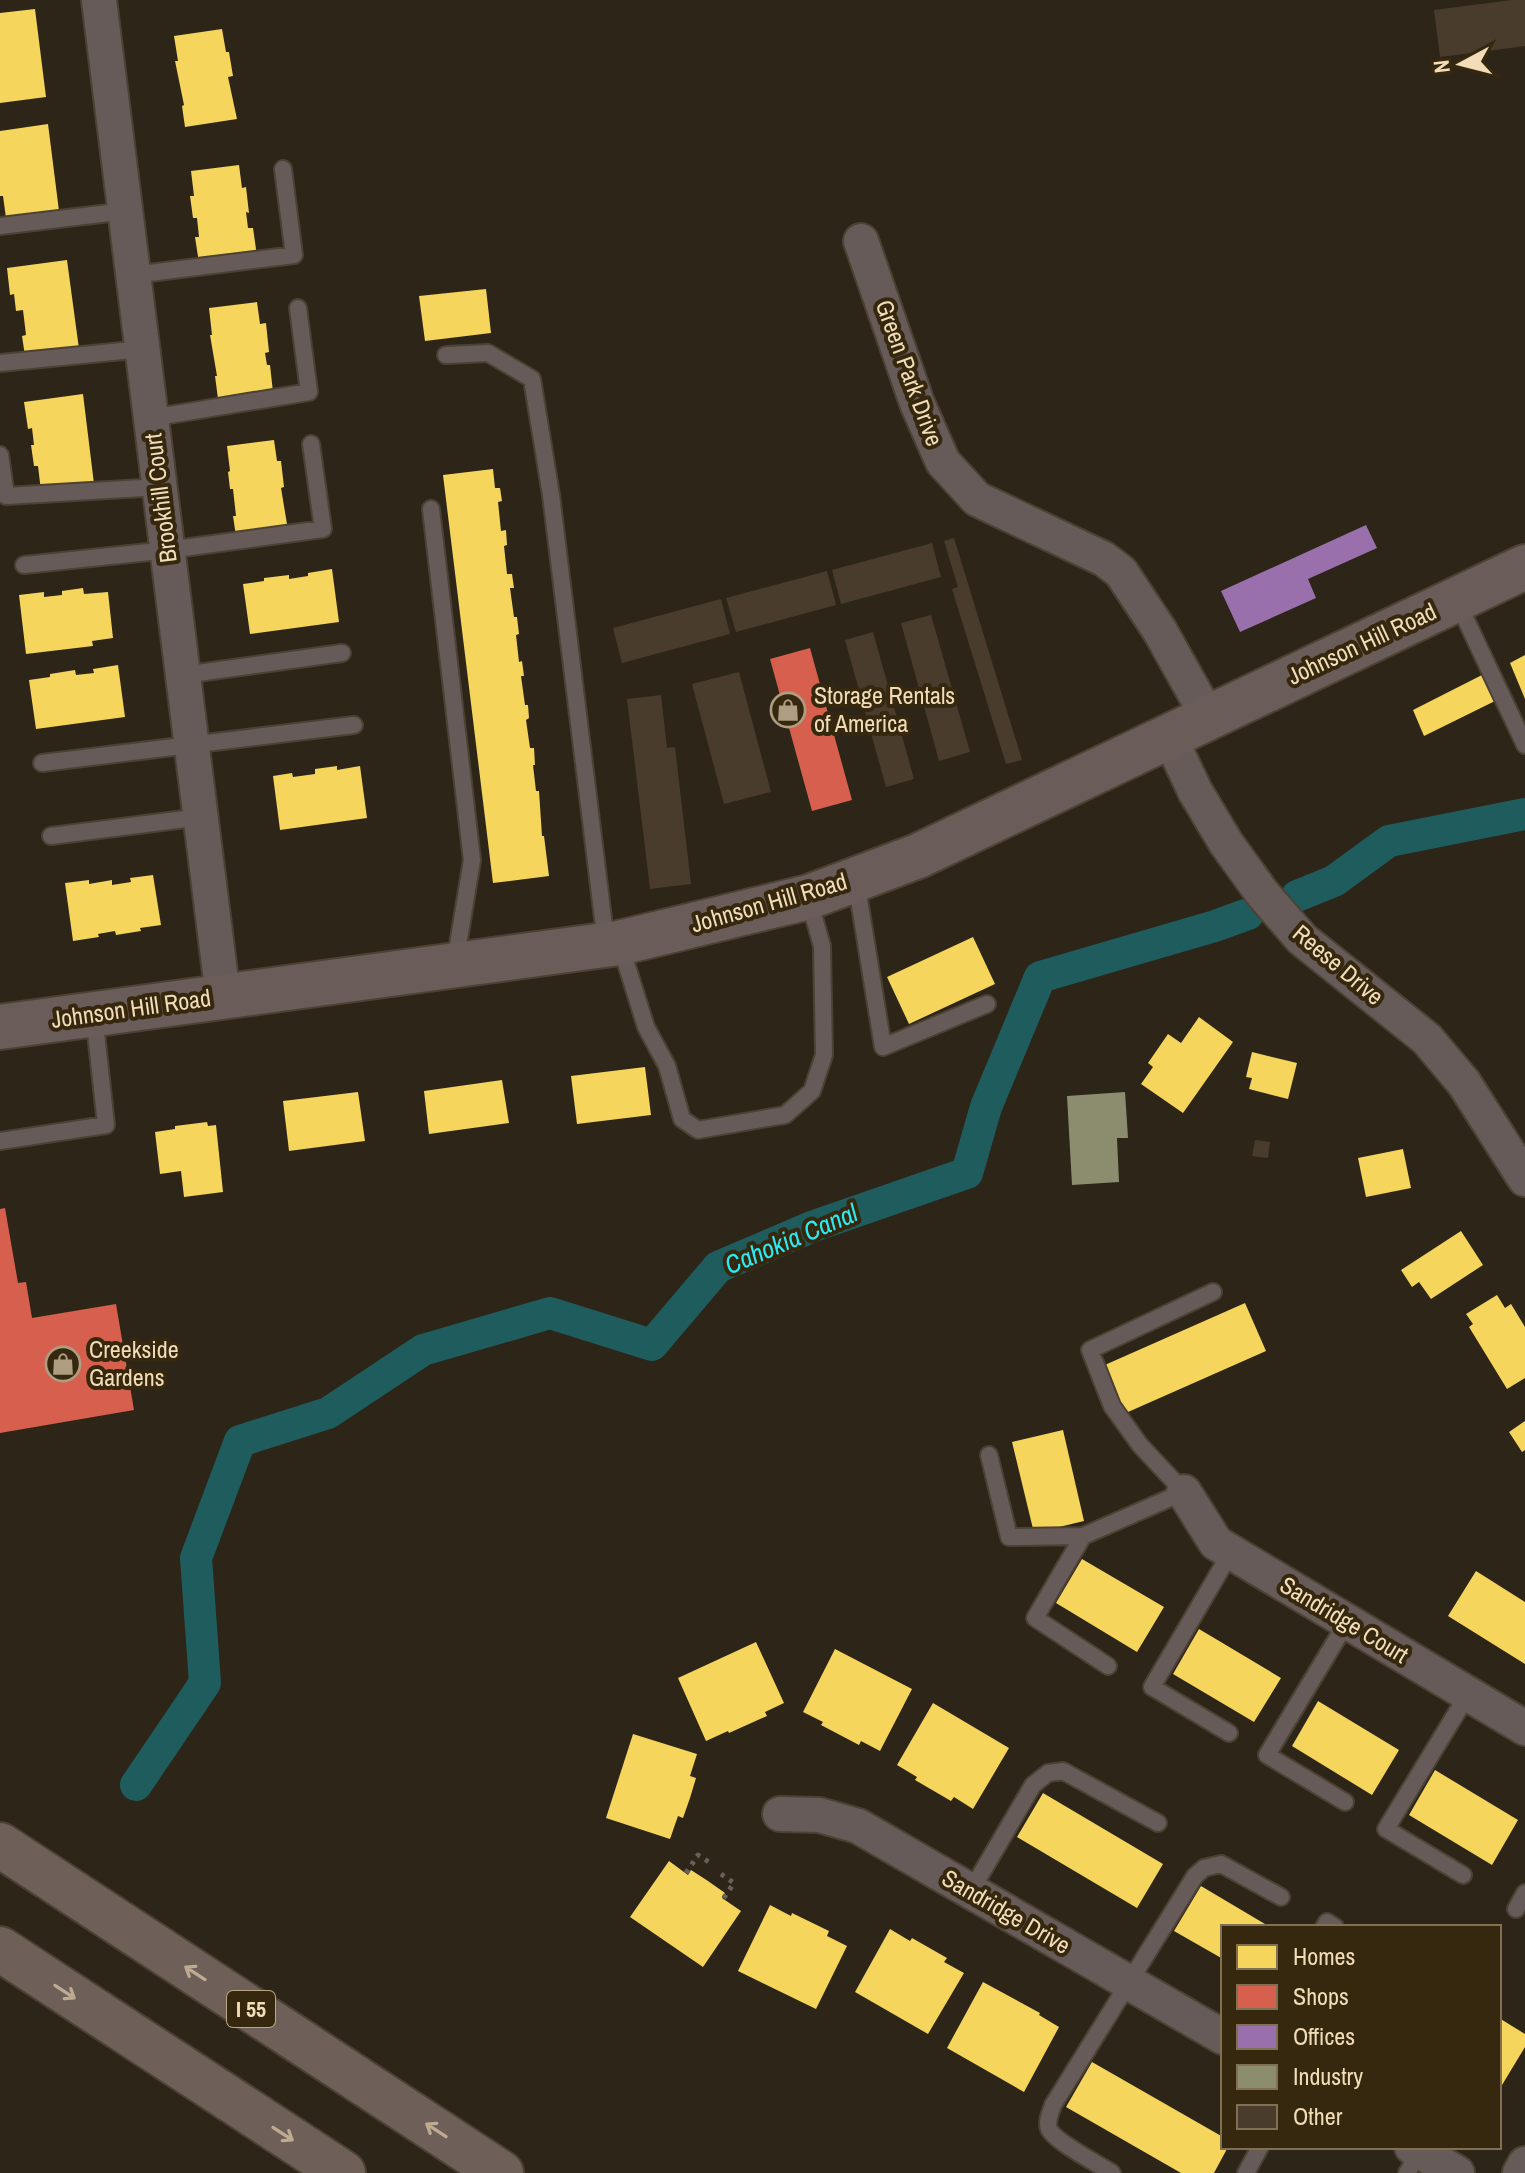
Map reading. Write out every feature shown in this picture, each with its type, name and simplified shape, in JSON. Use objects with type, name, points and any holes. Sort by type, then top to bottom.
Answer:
[{"type":"highway","name":"I 55","points":[[0,1845],[501,2173]]},
{"type":"highway","points":[[0,1949],[343,2173]]},
{"type":"street","name":"Brookhill Court","points":[[99,0],[223,997]]},
{"type":"street","name":"Green Park Drive","points":[[861,241],[917,403],[943,462],[977,499],[1104,559],[1121,572],[1160,631],[1208,717]]},
{"type":"street","name":"Johnson Hill Road","points":[[0,1027],[613,944],[809,897],[918,856],[1525,567]]},
{"type":"street","name":"Reese Drive","points":[[1169,736],[1195,791],[1226,843],[1262,893],[1302,939],[1427,1039],[1464,1083],[1525,1179]]},
{"type":"street","name":"Sandridge Court","points":[[1184,1492],[1216,1543],[1525,1728]]},
{"type":"street","name":"Sandridge Drive","points":[[780,1814],[819,1815],[858,1826],[1221,2036]]},
{"type":"street","points":[[1413,2157],[1457,2173]]},
{"type":"street","points":[[1520,2173],[1525,2164]]},
{"type":"lane","points":[[133,275],[294,255],[283,169]]},
{"type":"lane","points":[[0,226],[126,211]]},
{"type":"lane","points":[[151,418],[309,392],[298,308]]},
{"type":"lane","points":[[0,363],[143,349]]},
{"type":"lane","points":[[446,355],[488,353],[532,379],[613,944],[646,1027],[667,1066],[682,1119],[698,1130],[785,1115],[812,1091],[824,1055],[822,946],[809,897]]},
{"type":"lane","points":[[24,565],[323,529],[311,444]]},
{"type":"lane","points":[[0,455],[6,496],[160,487]]},
{"type":"lane","points":[[431,509],[472,860],[454,965]]},
{"type":"lane","points":[[1456,600],[1525,745]]},
{"type":"lane","points":[[183,675],[342,653]]},
{"type":"lane","points":[[42,763],[354,725]]},
{"type":"lane","points":[[51,836],[201,817]]},
{"type":"lane","points":[[855,879],[883,1047],[987,1004]]},
{"type":"lane","points":[[0,1141],[106,1125],[94,1014]]},
{"type":"lane","points":[[989,1455],[1009,1537],[1083,1536],[1184,1492],[1140,1445],[1112,1406],[1090,1350],[1213,1292]]},
{"type":"lane","points":[[1083,1536],[1035,1618],[1108,1666]]},
{"type":"lane","points":[[1229,1733],[1152,1687],[1231,1552]]},
{"type":"lane","points":[[1345,1802],[1267,1755],[1347,1622]]},
{"type":"lane","points":[[1463,1875],[1386,1829],[1468,1694]]},
{"type":"lane","points":[[971,1891],[1033,1785],[1048,1773],[1063,1771],[1158,1823]]},
{"type":"lane","points":[[1112,2173],[1056,2139],[1049,2129],[1048,2119],[1053,2105],[1195,1876],[1204,1868],[1221,1864],[1281,1897]]},
{"type":"lane","points":[[1516,1909],[1525,1893]]},
{"type":"lane","points":[[1246,2173],[1259,2149]]},
{"type":"path","points":[[686,1873],[698,1855],[709,1862]]},
{"type":"path","points":[[721,1874],[734,1883],[723,1899]]},
{"type":"building: Homes","points":[[35,9],[46,97],[0,103],[0,13]]},
{"type":"building: Homes","points":[[222,29],[233,76],[228,77],[237,119],[185,127],[174,36]]},
{"type":"building: Homes","points":[[48,124],[59,211],[6,218],[3,196],[0,196],[0,131]]},
{"type":"building: Homes","points":[[239,165],[242,188],[246,187],[248,228],[253,228],[257,256],[199,263],[195,237],[199,237],[197,218],[193,218],[190,196],[194,196],[191,171]]},
{"type":"building: Homes","points":[[67,260],[79,349],[25,356],[23,310],[16,311],[14,294],[10,295],[7,268]]},
{"type":"building: Homes","points":[[486,289],[491,333],[425,341],[419,296]]},
{"type":"building: Homes","points":[[257,302],[260,324],[266,323],[269,352],[265,353],[267,365],[270,365],[273,392],[218,399],[209,308]]},
{"type":"building: Homes","points":[[83,394],[94,484],[41,491],[31,445],[34,445],[32,428],[28,429],[24,402]]},
{"type":"building: Homes","points":[[274,440],[277,461],[281,461],[284,487],[281,488],[288,530],[236,536],[227,446]]},
{"type":"building: Homes","points":[[493,469],[495,488],[500,488],[502,501],[498,502],[501,531],[506,530],[507,574],[512,574],[514,588],[510,588],[514,617],[517,617],[519,634],[516,635],[524,676],[521,676],[525,705],[528,705],[529,718],[526,720],[530,748],[534,748],[536,791],[539,791],[549,876],[493,883],[443,475]]},
{"type":"building: Homes","points":[[332,569],[339,622],[250,634],[243,584],[264,581],[264,578],[308,576],[308,573]]},
{"type":"building: Homes","points":[[83,588],[84,594],[108,592],[113,638],[92,641],[93,646],[26,654],[19,595],[44,592],[44,597]]},
{"type":"building: Homes","points":[[1525,655],[1525,699],[1510,663]]},
{"type":"building: Homes","points":[[118,665],[125,717],[36,729],[29,680],[75,670],[76,675],[94,673],[93,669]]},
{"type":"building: Homes","points":[[1482,675],[1495,701],[1424,736],[1413,710]]},
{"type":"building: Homes","points":[[337,766],[337,770],[360,766],[367,818],[280,830],[273,776],[315,774],[315,769]]},
{"type":"building: Homes","points":[[153,875],[161,925],[116,935],[115,931],[98,934],[99,937],[73,941],[65,883],[89,880],[89,884],[112,880],[112,885],[131,882],[130,878]]},
{"type":"building: Homes","points":[[973,937],[995,984],[909,1024],[887,977]]},
{"type":"building: Homes","points":[[1199,1017],[1233,1042],[1183,1113],[1141,1084],[1153,1067],[1148,1063],[1168,1034],[1181,1043]]},
{"type":"building: Homes","points":[[1252,1052],[1297,1063],[1288,1099],[1249,1089],[1252,1078],[1246,1077]]},
{"type":"building: Homes","points":[[645,1067],[651,1115],[577,1124],[571,1076]]},
{"type":"building: Homes","points":[[502,1080],[509,1123],[429,1134],[424,1091]]},
{"type":"building: Homes","points":[[358,1092],[365,1141],[289,1151],[283,1101]]},
{"type":"building: Homes","points":[[207,1122],[208,1126],[216,1125],[223,1192],[184,1197],[181,1171],[160,1174],[155,1132]]},
{"type":"building: Homes","points":[[1403,1149],[1411,1188],[1366,1197],[1358,1158]]},
{"type":"building: Homes","points":[[1461,1231],[1483,1265],[1431,1299],[1419,1282],[1412,1287],[1401,1270]]},
{"type":"building: Homes","points":[[1497,1295],[1505,1308],[1511,1304],[1525,1327],[1525,1378],[1507,1389],[1469,1327],[1473,1324],[1466,1314]]},
{"type":"building: Homes","points":[[1245,1303],[1266,1351],[1119,1416],[1098,1368]]},
{"type":"building: Homes","points":[[1525,1421],[1525,1450],[1522,1452],[1509,1432]]},
{"type":"building: Homes","points":[[1063,1430],[1084,1521],[1034,1533],[1012,1442]]},
{"type":"building: Homes","points":[[1082,1559],[1164,1607],[1137,1652],[1056,1603]]},
{"type":"building: Homes","points":[[1476,1571],[1525,1602],[1525,1664],[1448,1616]]},
{"type":"building: Homes","points":[[1199,1629],[1281,1678],[1254,1722],[1173,1674]]},
{"type":"building: Homes","points":[[756,1642],[784,1703],[765,1712],[767,1716],[706,1741],[678,1678]]},
{"type":"building: Homes","points":[[835,1649],[912,1689],[880,1751],[861,1741],[859,1745],[803,1712]]},
{"type":"building: Homes","points":[[1318,1701],[1399,1750],[1372,1795],[1292,1746]]},
{"type":"building: Homes","points":[[933,1703],[1009,1748],[973,1809],[954,1797],[951,1801],[915,1780],[917,1777],[897,1765]]},
{"type":"building: Homes","points":[[633,1734],[697,1754],[690,1776],[696,1778],[690,1798],[683,1818],[678,1816],[670,1839],[606,1818]]},
{"type":"building: Homes","points":[[1435,1770],[1518,1820],[1492,1865],[1409,1815]]},
{"type":"building: Homes","points":[[1043,1793],[1163,1864],[1137,1908],[1017,1837]]},
{"type":"building: Homes","points":[[669,1861],[688,1875],[691,1870],[708,1881],[725,1893],[722,1898],[741,1911],[703,1967],[630,1917]]},
{"type":"building: Homes","points":[[1201,1886],[1267,1925],[1221,1925],[1221,1958],[1174,1931]]},
{"type":"building: Homes","points":[[770,1905],[829,1931],[827,1936],[847,1946],[816,2009],[738,1971]]},
{"type":"building: Homes","points":[[890,1929],[947,1958],[944,1962],[964,1973],[928,2034],[855,1992]]},
{"type":"building: Homes","points":[[983,1982],[1059,2027],[1024,2092],[947,2048]]},
{"type":"building: Homes","points":[[1501,2019],[1525,2034],[1525,2047],[1501,2087]]},
{"type":"building: Homes","points":[[1092,2062],[1221,2136],[1221,2149],[1227,2149],[1214,2173],[1181,2173],[1066,2107]]},
{"type":"building: Shops","points":[[810,648],[852,800],[812,811],[770,659]]},
{"type":"building: Shops","name":"Creekside Gardens","points":[[5,1208],[18,1283],[26,1282],[32,1318],[116,1304],[134,1410],[0,1433],[0,1209]]},
{"type":"building: Offices","points":[[1366,525],[1377,548],[1308,579],[1316,598],[1240,632],[1221,591]]},
{"type":"building: Industry","points":[[1125,1092],[1128,1138],[1117,1138],[1119,1182],[1072,1185],[1067,1096]]},
{"type":"building: Other","points":[[1525,0],[1525,46],[1440,57],[1434,10]]},
{"type":"building: Other","points":[[954,538],[1022,760],[1006,764],[952,589],[958,587],[944,541]]},
{"type":"building: Other","points":[[932,543],[941,577],[841,604],[832,570]]},
{"type":"building: Other","points":[[827,571],[836,605],[736,632],[726,598]]},
{"type":"building: Other","points":[[721,599],[730,634],[622,663],[613,628]]},
{"type":"building: Other","points":[[931,615],[970,752],[939,761],[901,623]]},
{"type":"building: Other","points":[[873,632],[914,779],[886,787],[845,640]]},
{"type":"building: Other","points":[[739,672],[771,792],[724,804],[692,684]]},
{"type":"building: Other","points":[[661,695],[667,748],[675,747],[691,884],[650,889],[627,699]]},
{"type":"building: Other","points":[[1255,1140],[1270,1142],[1268,1158],[1252,1156]]},
{"type":"waterway","name":"Cahokia Canal","points":[[1297,896],[1334,881],[1389,841],[1525,814]]},
{"type":"waterway","name":"Cahokia Canal","points":[[136,1785],[205,1683],[196,1558],[240,1441],[328,1413],[423,1350],[550,1313],[652,1345],[718,1267],[814,1226],[967,1173],[986,1107],[1040,977],[1248,914]]},
{"type":"place","name":"Storage Rentals of America","points":[[788,710]]},
{"type":"place","name":"Creekside Gardens","points":[[63,1364]]}]
